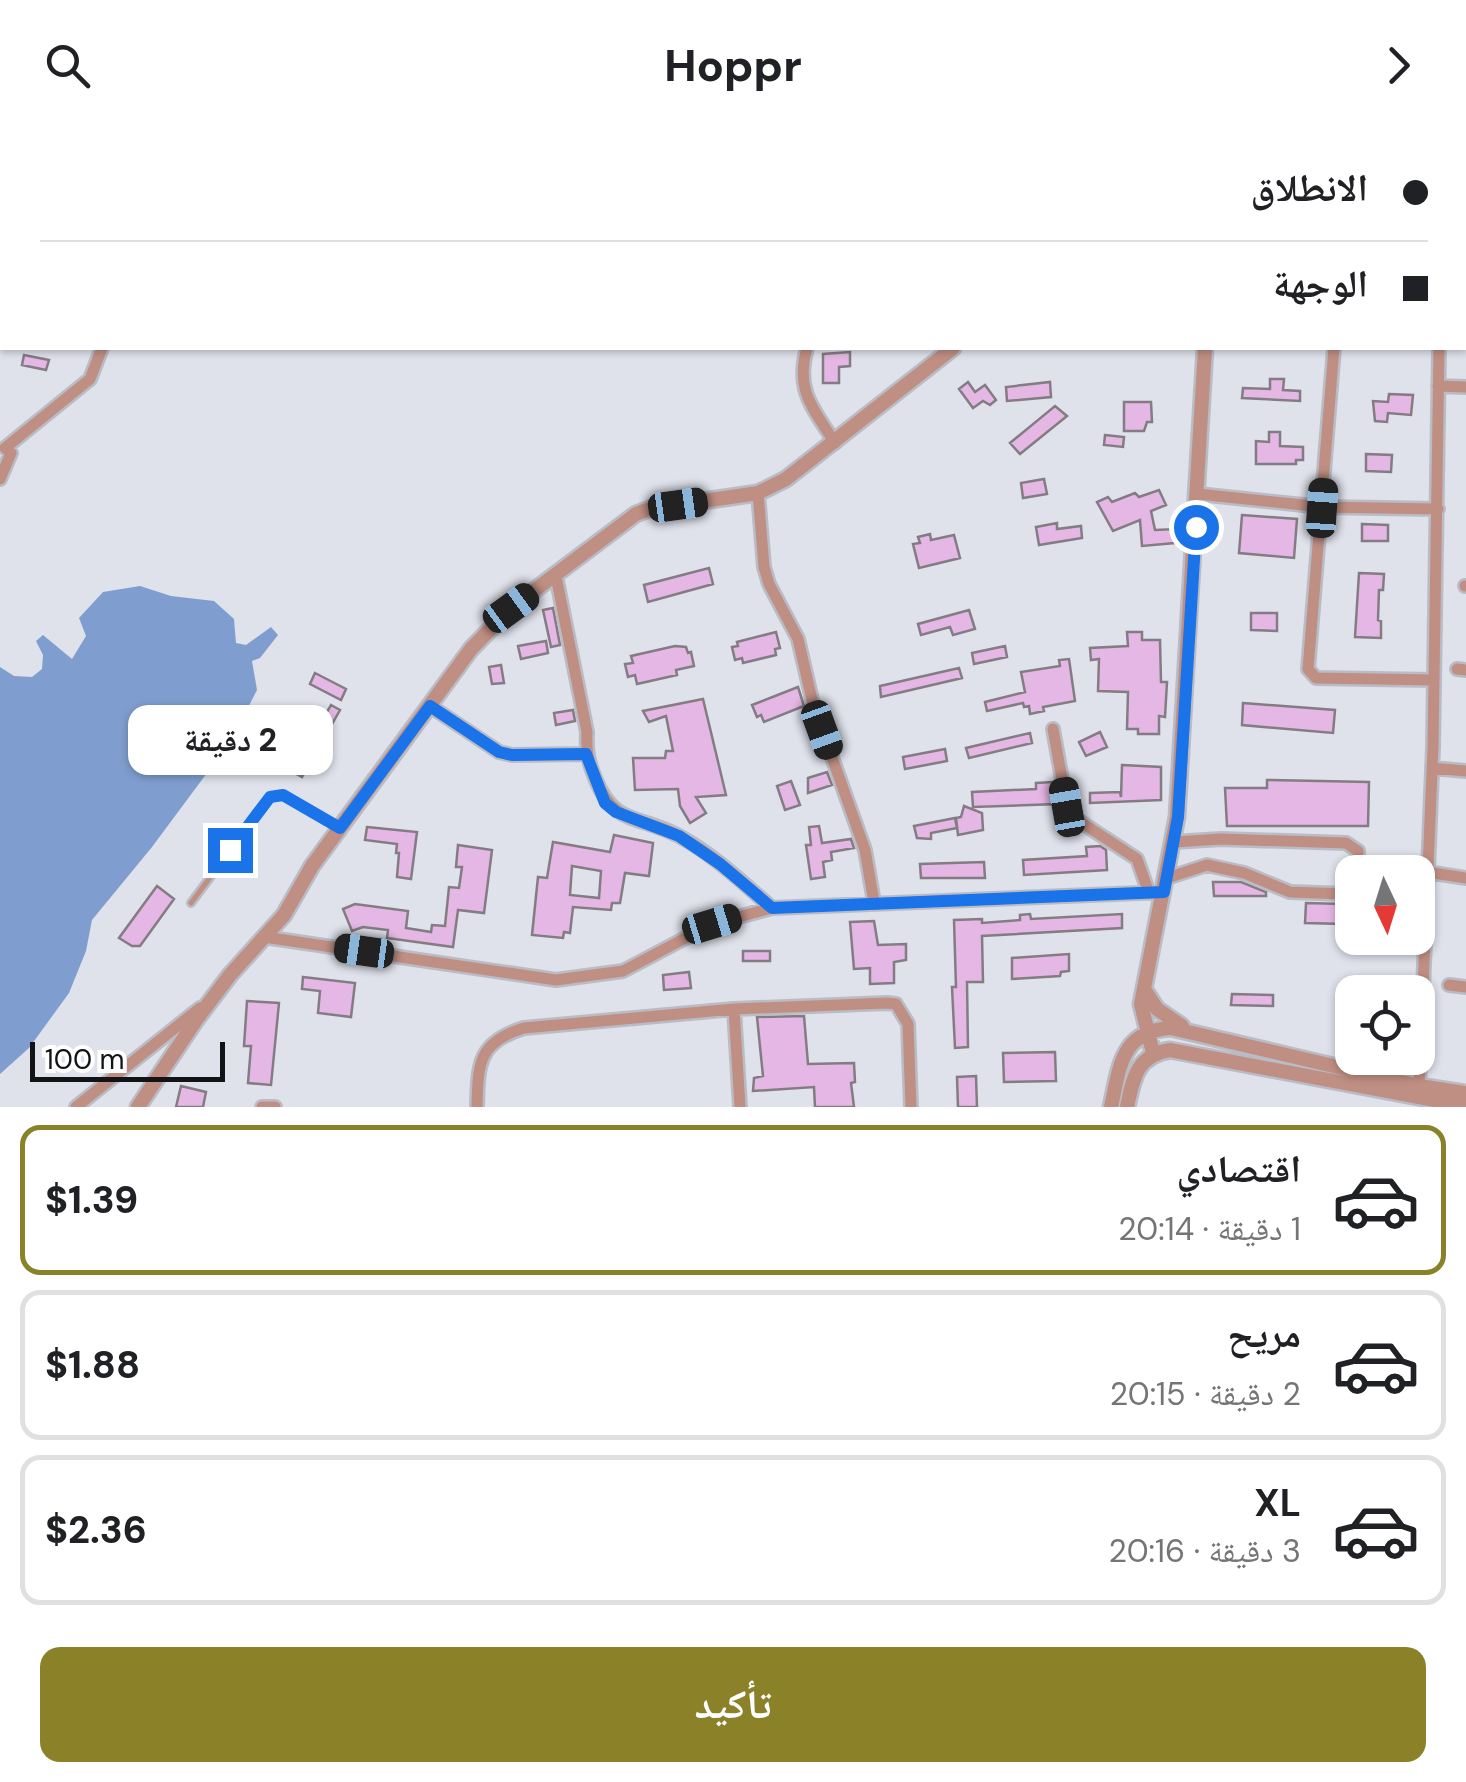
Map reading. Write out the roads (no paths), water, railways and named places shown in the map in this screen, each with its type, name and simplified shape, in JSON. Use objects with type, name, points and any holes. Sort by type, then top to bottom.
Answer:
[{"type":"street","points":[[0,478],[11,453],[3,444],[90,379],[101,350]]},
{"type":"street","points":[[806,350],[802,368],[805,395],[835,443]]},
{"type":"street","points":[[138,1107],[215,995],[284,915],[312,866],[470,649],[511,608],[615,529],[649,509],[758,494],[786,480],[947,350]]},
{"type":"street","points":[[1153,1053],[1141,1004],[1160,888],[1174,842],[1188,684],[1205,350]]},
{"type":"street","points":[[1334,350],[1308,669],[1316,678],[1434,680]]},
{"type":"street","points":[[1428,855],[1439,350]]},
{"type":"street","points":[[1438,386],[1466,388]]},
{"type":"street","points":[[758,494],[764,567],[798,639],[812,704],[865,850],[874,902]]},
{"type":"street","points":[[1198,494],[1322,508],[1438,510]]},
{"type":"street","points":[[556,576],[587,732],[586,754],[605,803],[616,812],[679,836],[772,908]]},
{"type":"street","points":[[430,706],[499,752],[586,754]]},
{"type":"street","points":[[1053,729],[1072,817],[1138,859],[1160,888]]},
{"type":"street","points":[[1432,768],[1466,771]]},
{"type":"street","points":[[1174,842],[1222,839],[1346,843],[1358,855]]},
{"type":"street","points":[[264,937],[556,980],[624,971],[712,924],[772,908],[1160,888],[1206,866],[1244,872],[1290,892],[1335,894]]},
{"type":"street","points":[[1435,873],[1466,878]]},
{"type":"street","points":[[1419,1086],[1424,955]]},
{"type":"street","points":[[1449,984],[1466,987]]},
{"type":"street","points":[[1144,989],[1156,1009],[1190,1030]]},
{"type":"street","points":[[76,1107],[215,995]]},
{"type":"street","points":[[477,1107],[482,1057],[505,1034],[524,1028],[734,1009],[896,1004],[908,1024],[911,1107]]},
{"type":"street","points":[[734,1009],[740,1107]]},
{"type":"street","points":[[1111,1107],[1126,1050],[1148,1032],[1171,1028],[1419,1086],[1466,1093]]},
{"type":"street","points":[[1127,1107],[1135,1074],[1153,1053],[1178,1050],[1466,1106]]},
{"type":"street","points":[[262,1107],[275,1107]]},
{"type":"lane","points":[[191,903],[270,797],[283,795],[340,828]]},
{"type":"water","points":[[140,586],[171,596],[214,601],[234,619],[236,643],[246,645],[271,627],[278,635],[260,658],[252,661],[257,690],[230,742],[92,920],[86,951],[69,993],[29,1048],[0,1074],[0,667],[14,676],[32,677],[42,669],[43,655],[36,641],[43,635],[72,659],[86,636],[79,618],[103,592]]}]
